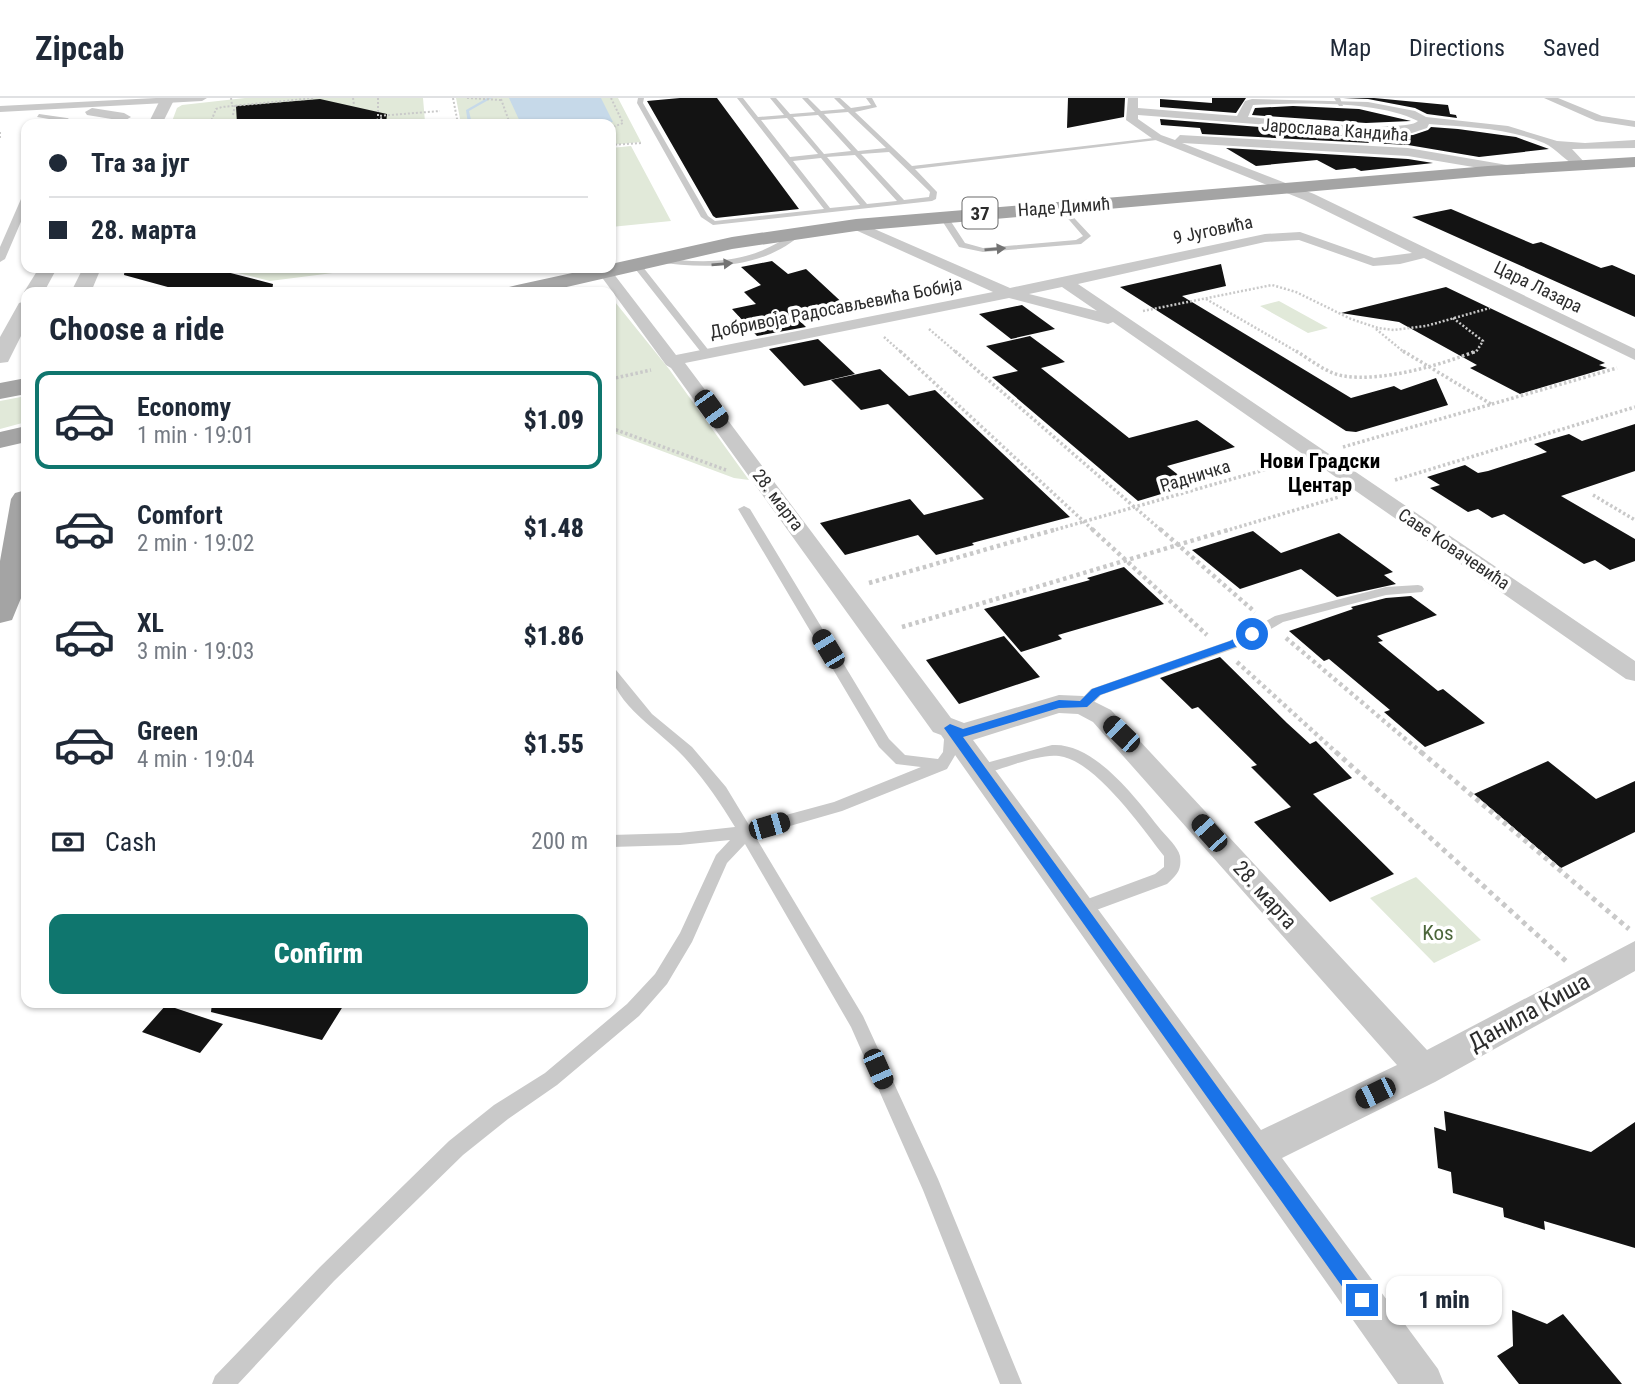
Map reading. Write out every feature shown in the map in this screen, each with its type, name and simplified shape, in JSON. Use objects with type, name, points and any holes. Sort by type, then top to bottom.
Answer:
[{"type":"main road","name":"Наде Димић","points":[[616,267],[800,232],[861,216],[943,216],[1289,190],[1509,169],[1635,162]]},
{"type":"main road","name":"37","points":[[1635,162],[1635,171]]},
{"type":"main road","name":"Наде Димић","points":[[1533,168],[1635,171]]},
{"type":"main road","name":"Наде Димић","points":[[536,287],[590,273]]},
{"type":"main road","points":[[0,391],[21,387]]},
{"type":"main road","points":[[0,440],[21,435]]},
{"type":"main road","points":[[0,612],[14,574],[21,530]]},
{"type":"street","points":[[0,120],[44,106],[55,98]]},
{"type":"street","points":[[0,109],[44,106],[127,108],[202,98]]},
{"type":"street","points":[[1549,98],[1600,119],[1635,124]]},
{"type":"street","points":[[157,119],[166,101]]},
{"type":"street","points":[[1241,120],[1252,102],[1339,101],[1396,109],[1424,120],[1531,135],[1567,150],[1580,164]]},
{"type":"street","points":[[1132,105],[1241,120],[1387,131],[1412,130],[1423,126],[1424,120]]},
{"type":"street","name":"Цара Лазара","points":[[1132,105],[1132,120],[1160,138],[1289,190],[1521,300],[1632,358]]},
{"type":"street","name":"Јарослава Кандића","points":[[1160,138],[1408,152],[1509,169]]},
{"type":"street","points":[[1555,144],[1635,144]]},
{"type":"street","points":[[0,259],[21,211]]},
{"type":"street","points":[[861,216],[1008,293],[1120,320]]},
{"type":"street","name":"9 Југовића","points":[[1008,293],[1287,235],[1320,241],[1353,257],[1373,262],[1400,260],[1424,254]]},
{"type":"street","name":"28. марта","points":[[604,273],[615,287]]},
{"type":"street","name":"Саве Ковачевића","points":[[1065,282],[1635,673]]},
{"type":"street","name":"28. марта","points":[[616,288],[760,476],[942,725],[950,728],[1423,1384]]},
{"type":"street","name":"Добривоја Радосављевића Бобија","points":[[675,362],[1008,293]]},
{"type":"street","points":[[0,357],[21,317]]},
{"type":"street","points":[[950,728],[963,733],[1059,704],[1083,705]]},
{"type":"street","name":"28. марта","points":[[1083,705],[1102,716],[1121,734],[1423,1070]]},
{"type":"street","name":"Данила Киша","points":[[1255,1152],[1423,1070],[1635,955]]},
{"type":"lane","points":[[641,98],[639,101],[708,222],[721,223],[829,211],[861,216],[935,196],[910,168],[837,98]]},
{"type":"lane","points":[[740,98],[829,211]]},
{"type":"lane","points":[[773,98],[822,156],[861,216]]},
{"type":"lane","points":[[805,98],[903,203]]},
{"type":"lane","points":[[756,118],[850,111],[875,106],[869,98]]},
{"type":"lane","points":[[44,106],[62,119]]},
{"type":"lane","points":[[910,168],[1160,138]]},
{"type":"lane","points":[[788,159],[889,149]]},
{"type":"lane","points":[[943,216],[962,245],[983,250],[1078,242],[1087,236],[1062,207]]},
{"type":"lane","points":[[645,262],[707,354]]},
{"type":"lane","points":[[744,509],[884,743],[901,760],[942,765]]},
{"type":"lane","points":[[1083,705],[1096,692],[1234,644],[1279,619],[1386,591],[1418,589]]},
{"type":"lane","points":[[616,679],[647,717],[696,761],[721,791],[857,1022],[931,1186],[1011,1384]]},
{"type":"lane","points":[[616,841],[680,839],[747,832],[837,807],[942,765],[950,752],[950,728]]},
{"type":"lane","points":[[980,770],[1058,750],[1075,756],[1098,768],[1172,854],[1172,870],[1161,878],[1080,909]]},
{"type":"lane","points":[[223,1384],[327,1274],[456,1148],[501,1112],[551,1079],[633,1010],[661,979],[686,937],[721,859],[747,832]]},
{"type":"path","points":[[231,98],[234,105],[233,115]]},
{"type":"path","points":[[212,119],[217,108],[315,98]]},
{"type":"path","points":[[354,98],[354,105]]},
{"type":"path","points":[[378,98],[378,116]]},
{"type":"path","points":[[453,98],[457,119]]},
{"type":"path","points":[[467,98],[501,99],[508,119]]},
{"type":"path","points":[[611,98],[623,123],[616,126]]},
{"type":"path","points":[[371,119],[378,116],[440,111]]},
{"type":"path","points":[[378,119],[386,116]]},
{"type":"path","points":[[0,132],[0,138]]},
{"type":"path","points":[[616,144],[643,143]]},
{"type":"path","points":[[1120,320],[1272,285],[1290,288],[1360,324],[1376,328],[1409,329],[1521,300]]},
{"type":"path","points":[[1205,299],[1343,376],[1372,376],[1427,367],[1476,352],[1483,341],[1452,318]]},
{"type":"path","points":[[1376,328],[1387,340],[1427,367],[1491,404]]},
{"type":"path","name":"Радничка","points":[[842,590],[1522,397],[1632,358]]},
{"type":"path","points":[[616,378],[675,362]]},
{"type":"path","points":[[875,635],[1635,407]]},
{"type":"path","points":[[616,430],[742,476],[760,476]]},
{"type":"path","points":[[1593,495],[1635,520]]},
{"type":"green space","points":[[245,98],[423,98],[425,119],[173,119],[177,108],[182,105]]},
{"type":"green space","points":[[456,98],[618,98],[641,142],[616,144],[616,119],[460,119]]},
{"type":"green space","points":[[631,146],[671,221],[616,226],[616,148]]},
{"type":"green space","points":[[238,273],[333,273],[270,281]]},
{"type":"green space","points":[[1279,301],[1328,328],[1308,333],[1260,306]]},
{"type":"green space","points":[[616,303],[669,369],[749,480],[734,478],[616,434]]},
{"type":"green space","points":[[21,397],[21,423],[0,429],[0,401]]},
{"type":"green space","name":"Kos","points":[[1416,877],[1481,940],[1434,963],[1370,898]]},
{"type":"water","points":[[509,98],[601,98],[612,119],[519,119]]},
{"type":"building","points":[[717,98],[799,209],[716,218],[713,216],[647,101]]},
{"type":"building","points":[[1068,98],[1125,98],[1124,117],[1067,128]]},
{"type":"building","points":[[1212,98],[1246,98],[1236,113],[1160,107],[1160,99],[1212,103]]},
{"type":"building","points":[[1343,98],[1374,98],[1448,105],[1450,114],[1456,115],[1457,118],[1427,114],[1415,108],[1368,99]]},
{"type":"building","points":[[320,99],[387,114],[386,119],[237,119],[236,106]]},
{"type":"building","points":[[1293,106],[1359,109],[1411,121],[1366,123],[1252,115],[1255,108]]},
{"type":"building","points":[[1160,119],[1387,137],[1413,135],[1431,127],[1458,129],[1516,137],[1549,149],[1479,157],[1408,145],[1202,134],[1200,128],[1161,125]]},
{"type":"building","points":[[1226,148],[1408,159],[1433,163],[1361,171],[1355,168],[1336,170],[1317,160],[1256,166]]},
{"type":"building","points":[[1451,209],[1533,244],[1541,242],[1601,268],[1612,265],[1635,275],[1635,317],[1412,217]]},
{"type":"building","points":[[772,261],[788,274],[806,269],[848,308],[797,318],[806,327],[757,336],[732,309],[756,304],[744,292],[761,285],[741,267]]},
{"type":"building","points":[[1221,264],[1226,286],[1182,296],[1351,398],[1394,386],[1401,390],[1436,378],[1448,405],[1356,432],[1346,431],[1120,287]]},
{"type":"building","points":[[230,273],[273,284],[273,287],[168,287],[124,275]]},
{"type":"building","points":[[1446,287],[1605,363],[1599,365],[1607,368],[1520,394],[1470,368],[1477,365],[1399,322],[1341,313]]},
{"type":"building","points":[[1022,305],[1055,329],[1011,339],[979,314]]},
{"type":"building","points":[[1030,336],[1065,362],[1041,368],[1129,438],[1197,420],[1235,447],[1167,466],[1191,485],[1138,501],[992,377],[1018,371],[986,346]]},
{"type":"building","points":[[818,339],[855,374],[804,386],[769,349]]},
{"type":"building","points":[[880,369],[909,396],[935,390],[1070,517],[936,555],[918,535],[845,555],[820,523],[910,499],[924,515],[984,499],[888,404],[861,410],[831,380]]},
{"type":"building","points":[[1635,424],[1635,471],[1561,496],[1635,539],[1635,561],[1610,570],[1595,560],[1584,564],[1504,514],[1492,518],[1478,509],[1468,512],[1430,488],[1440,485],[1427,477],[1465,465],[1478,473],[1488,471],[1547,452],[1534,444],[1569,434],[1582,441]]},
{"type":"building","points":[[1253,531],[1281,553],[1339,533],[1393,572],[1384,575],[1396,584],[1337,597],[1301,569],[1240,589],[1192,550]]},
{"type":"building","points":[[1124,567],[1164,604],[1058,635],[1062,639],[1021,652],[984,609],[1090,580],[1087,578]]},
{"type":"building","points":[[1411,596],[1437,615],[1377,636],[1383,641],[1378,642],[1438,691],[1443,689],[1485,723],[1425,747],[1384,712],[1390,710],[1329,659],[1324,661],[1289,631],[1353,609],[1351,607],[1386,598]]},
{"type":"building","points":[[1004,636],[1040,677],[959,704],[926,660]]},
{"type":"building","points":[[1220,657],[1287,723],[1310,744],[1316,741],[1352,778],[1313,794],[1394,874],[1330,902],[1254,822],[1291,807],[1251,767],[1257,765],[1198,707],[1192,709],[1160,678]]},
{"type":"building","points":[[1548,761],[1596,799],[1635,781],[1635,832],[1561,868],[1474,794]]},
{"type":"building","points":[[163,1008],[175,1008],[223,1024],[200,1053],[142,1032]]},
{"type":"building","points":[[211,1008],[342,1008],[322,1040],[211,1012]]},
{"type":"building","points":[[1444,1111],[1591,1152],[1635,1122],[1635,1248],[1544,1221],[1545,1230],[1504,1217],[1503,1208],[1453,1193],[1451,1172],[1438,1168],[1434,1127],[1446,1131]]},
{"type":"building","points":[[1512,1310],[1547,1324],[1563,1314],[1622,1384],[1519,1384],[1497,1356],[1513,1346]]},
{"type":"waterway","points":[[469,119],[467,111],[490,98]]},
{"type":"district","name":"Нови Градски Центар","points":[[1320,473]]},
{"type":"route","points":[[1252,634],[1234,644],[1096,692],[1083,705],[1059,704],[984,729],[963,733],[950,728],[1362,1300]]}]
